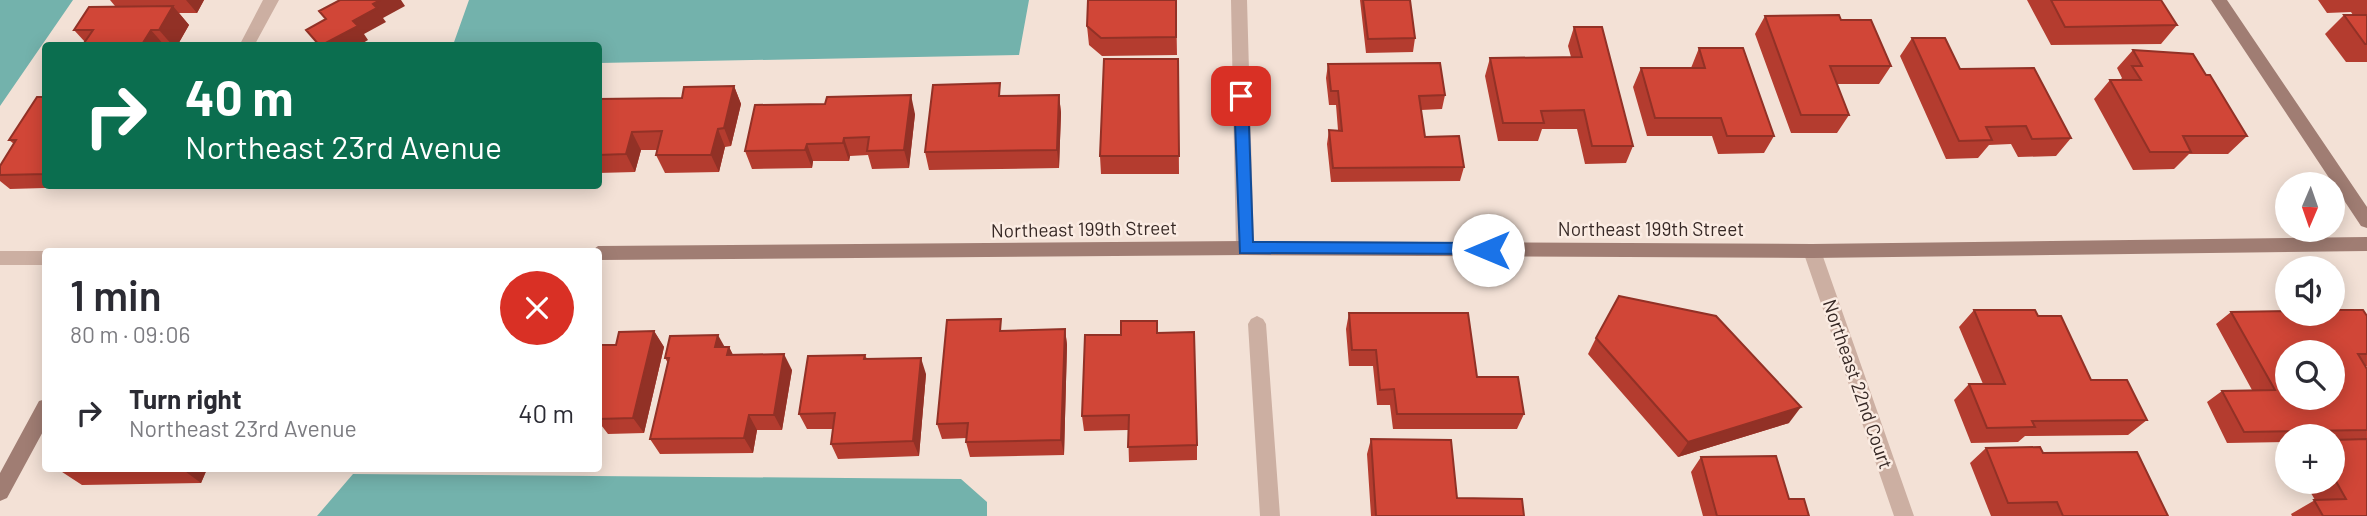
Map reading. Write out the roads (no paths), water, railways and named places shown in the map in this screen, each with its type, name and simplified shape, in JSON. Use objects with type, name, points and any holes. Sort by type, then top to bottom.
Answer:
[{"type":"street","points":[[248,42],[271,0]]},
{"type":"street","points":[[1238,0],[1245,248]]},
{"type":"street","points":[[2220,0],[2367,221]]},
{"type":"street","name":"Northeast 199th Street","points":[[602,253],[1245,248],[1812,251],[2367,244]]},
{"type":"street","name":"Northeast 22nd Court","points":[[1812,251],[1905,516]]},
{"type":"street","points":[[0,258],[42,258]]},
{"type":"street","points":[[1256,324],[1270,516]]},
{"type":"street","points":[[0,492],[42,414]]},
{"type":"water","points":[[0,0],[73,0],[42,42],[0,106]]},
{"type":"water","points":[[469,0],[1029,0],[1019,55],[602,63],[602,42],[454,42]]},
{"type":"water","points":[[353,474],[961,479],[987,502],[987,516],[317,516]]}]
